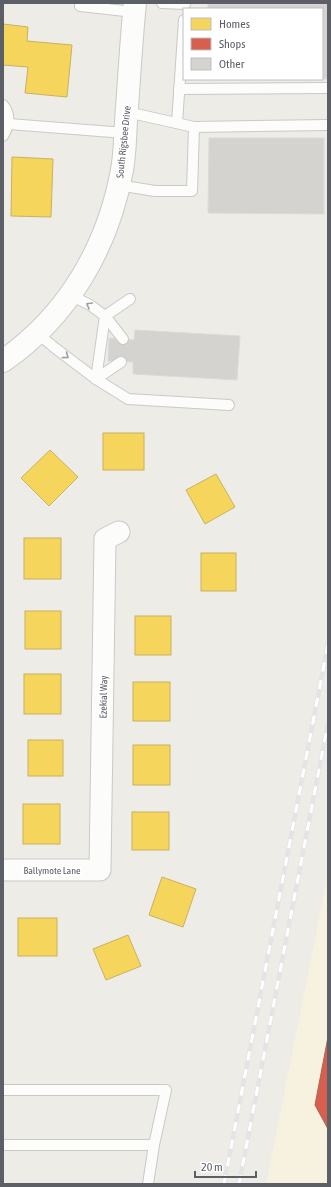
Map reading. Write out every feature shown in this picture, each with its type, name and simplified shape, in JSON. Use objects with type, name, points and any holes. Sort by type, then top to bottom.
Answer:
[{"type":"street","name":"South Rigsbee Drive","points":[[5,355],[37,333],[70,296],[90,265],[104,235],[122,169],[135,7]]},
{"type":"street","name":"Ezekial Way","points":[[100,870],[105,539],[119,532]]},
{"type":"street","name":"Ballymote Lane","points":[[3,870],[100,870]]},
{"type":"lane","points":[[81,3],[80,6],[135,7]]},
{"type":"lane","points":[[162,3],[185,5]]},
{"type":"lane","points":[[177,123],[183,34]]},
{"type":"lane","points":[[179,89],[328,88]]},
{"type":"lane","points":[[3,105],[8,115],[9,124],[3,136]]},
{"type":"lane","points":[[9,124],[126,122],[177,123],[194,127],[328,125]]},
{"type":"lane","points":[[118,185],[155,191],[192,191],[194,127]]},
{"type":"lane","points":[[70,296],[90,305],[105,316],[123,339]]},
{"type":"lane","points":[[96,378],[105,316],[130,300]]},
{"type":"lane","points":[[37,333],[96,378],[128,399],[229,405]]},
{"type":"lane","points":[[96,378],[122,362]]},
{"type":"lane","points":[[3,1090],[166,1090],[154,1145],[148,1184]]},
{"type":"lane","points":[[3,1145],[154,1145]]},
{"type":"shaded area","points":[[328,874],[328,1184],[266,1184]]},
{"type":"building: Homes","points":[[3,24],[28,27],[27,41],[72,45],[67,97],[25,93],[28,67],[3,65]]},
{"type":"building: Homes","points":[[12,157],[53,159],[51,217],[11,216]]},
{"type":"building: Homes","points":[[103,433],[144,433],[144,470],[103,470]]},
{"type":"building: Homes","points":[[50,450],[78,477],[49,506],[21,478]]},
{"type":"building: Homes","points":[[216,474],[235,507],[205,524],[186,490]]},
{"type":"building: Homes","points":[[24,538],[61,538],[61,579],[24,579]]},
{"type":"building: Homes","points":[[201,553],[236,553],[236,591],[201,591]]},
{"type":"building: Homes","points":[[25,611],[61,611],[61,649],[25,649]]},
{"type":"building: Homes","points":[[135,616],[171,616],[171,655],[135,655]]},
{"type":"building: Homes","points":[[24,674],[61,674],[61,714],[24,714]]},
{"type":"building: Homes","points":[[133,682],[170,682],[170,721],[133,721]]},
{"type":"building: Homes","points":[[28,740],[63,740],[63,776],[28,776]]},
{"type":"building: Homes","points":[[133,745],[170,745],[170,785],[133,785]]},
{"type":"building: Homes","points":[[23,804],[60,804],[60,844],[23,844]]},
{"type":"building: Homes","points":[[132,812],[169,812],[169,850],[132,850]]},
{"type":"building: Homes","points":[[162,877],[196,889],[183,927],[149,915]]},
{"type":"building: Homes","points":[[18,918],[57,918],[57,956],[18,956]]},
{"type":"building: Homes","points":[[128,935],[141,966],[106,980],[93,949]]},
{"type":"building: Shops","points":[[328,1037],[328,1129],[315,1105]]},
{"type":"building: Other","points":[[208,4],[328,4],[328,79],[323,79],[323,8],[208,8]]},
{"type":"building: Other","points":[[209,138],[324,138],[324,214],[208,213]]},
{"type":"building: Other","points":[[135,330],[240,336],[237,380],[133,374],[133,362],[108,361],[109,338],[134,340]]},
{"type":"railway","points":[[224,1184],[328,644]]},
{"type":"railway","points":[[239,1184],[328,723]]}]
